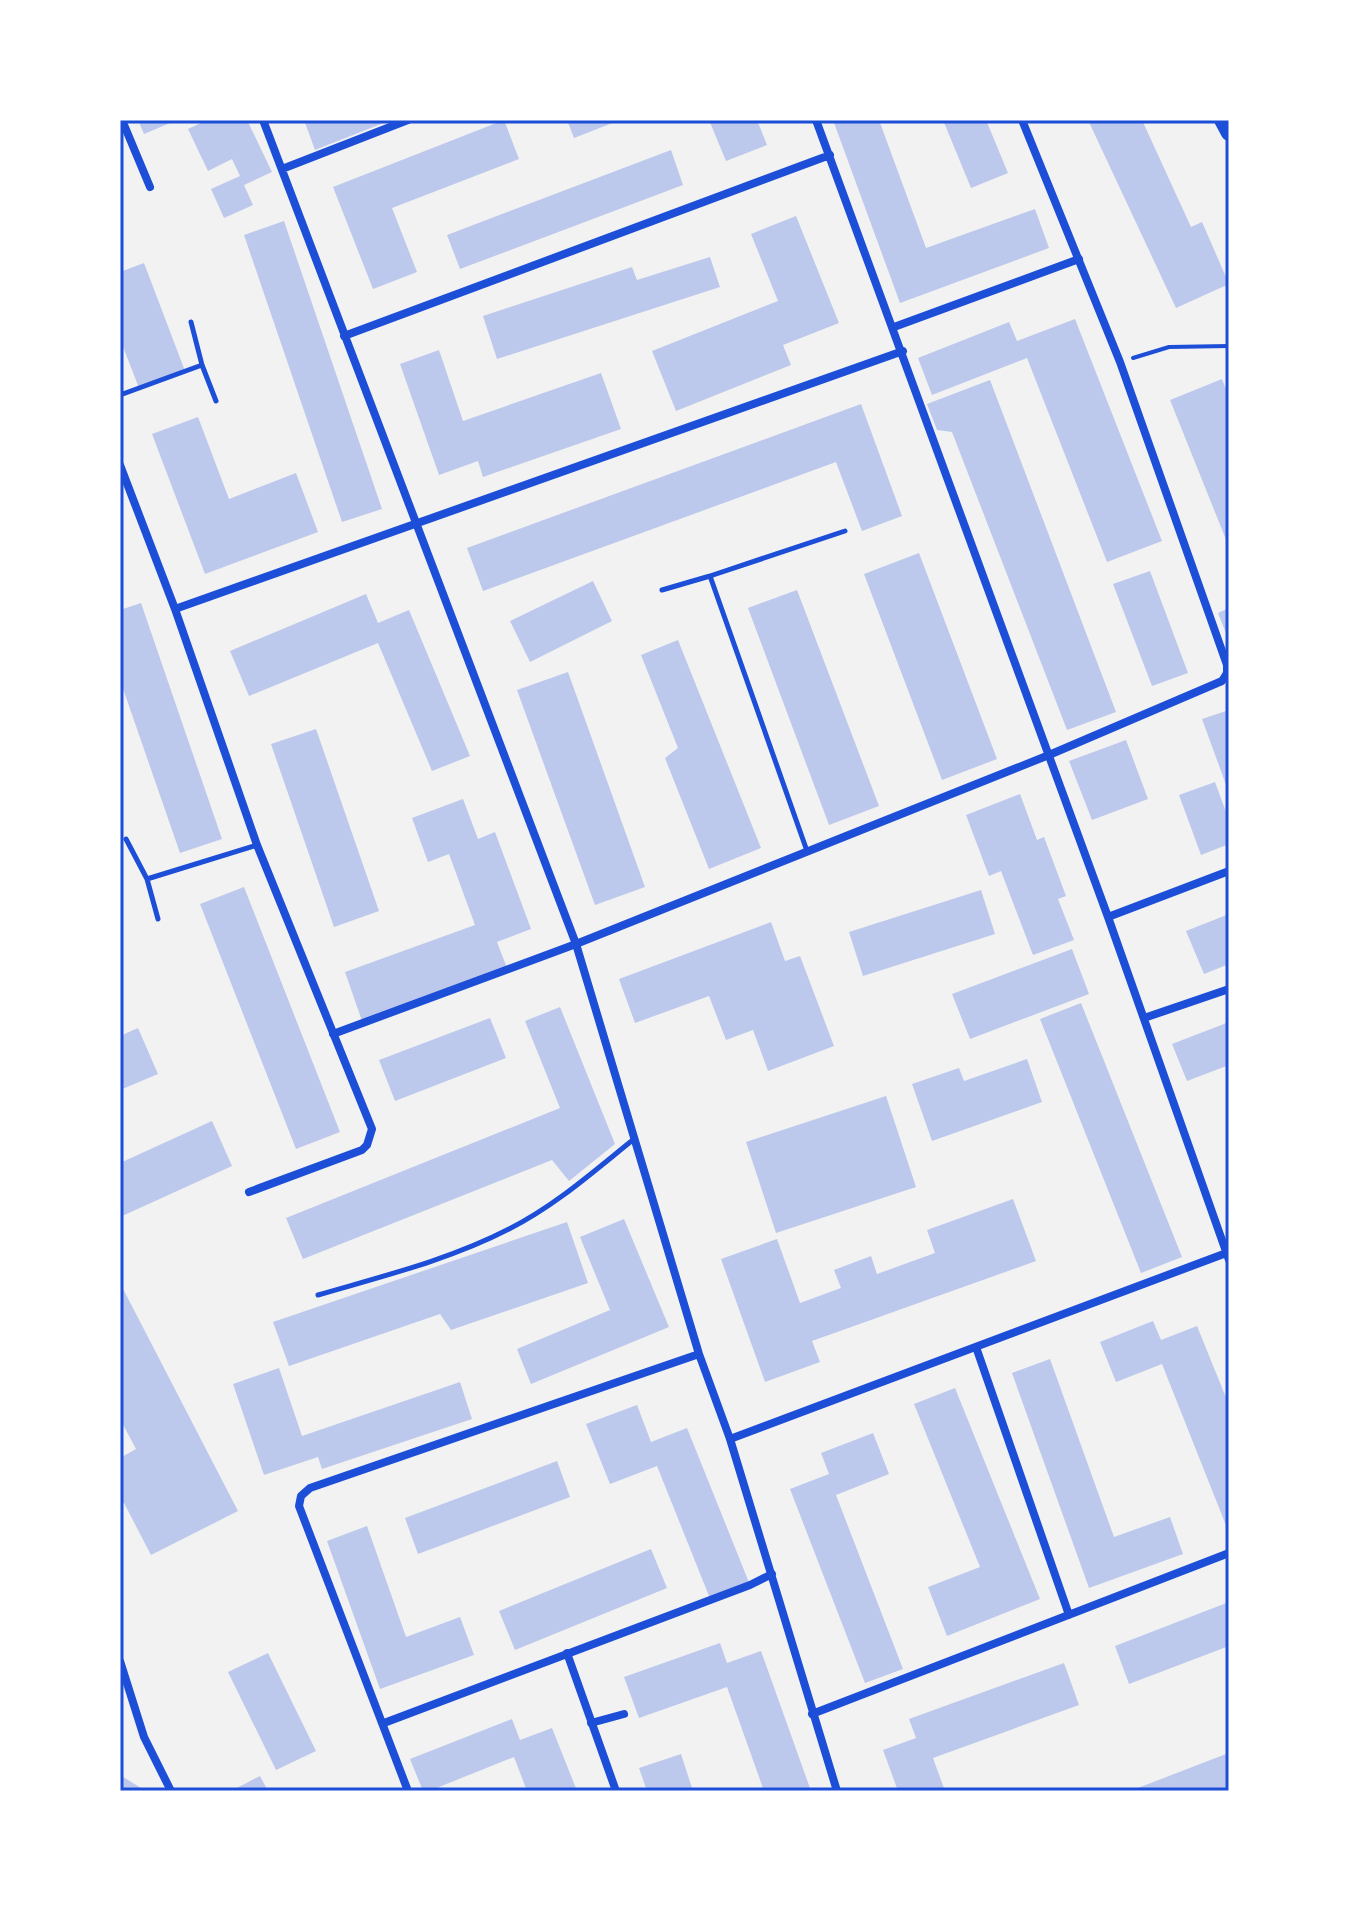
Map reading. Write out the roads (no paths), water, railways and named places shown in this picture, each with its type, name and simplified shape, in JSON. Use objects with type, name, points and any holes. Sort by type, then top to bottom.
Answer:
[{"type":"main road","points":[[1222,120],[1229,133]]},
{"type":"street","points":[[122,120],[150,187]]},
{"type":"street","points":[[263,120],[576,944],[699,1354],[730,1439],[837,1791]]},
{"type":"street","points":[[282,169],[408,120]]},
{"type":"street","points":[[730,1439],[1228,1255],[903,351],[816,120]]},
{"type":"street","points":[[333,1034],[576,944],[1049,755],[1222,681],[1227,665],[1120,362],[1022,120]]},
{"type":"street","points":[[344,336],[830,155]]},
{"type":"street","points":[[894,327],[1079,259]]},
{"type":"street","points":[[175,609],[903,351]]},
{"type":"street","points":[[120,465],[175,609],[257,845],[372,1129],[362,1150],[249,1192]]},
{"type":"street","points":[[1108,917],[1229,871]]},
{"type":"street","points":[[1144,1018],[1229,989]]},
{"type":"street","points":[[976,1347],[1069,1615]]},
{"type":"street","points":[[408,1791],[299,1506],[301,1496],[310,1488],[699,1354]]},
{"type":"street","points":[[812,1714],[1229,1553]]},
{"type":"street","points":[[384,1723],[772,1574]]},
{"type":"street","points":[[567,1653],[616,1791]]},
{"type":"street","points":[[120,1661],[144,1737],[171,1791]]},
{"type":"street","points":[[591,1723],[624,1714]]},
{"type":"lane","points":[[191,322],[202,365],[216,401]]},
{"type":"lane","points":[[120,395],[202,365]]},
{"type":"lane","points":[[662,590],[845,531]]},
{"type":"lane","points":[[710,576],[807,851]]},
{"type":"lane","points":[[126,839],[147,879],[158,919]]},
{"type":"lane","points":[[147,879],[257,845]]},
{"type":"lane","points":[[318,1295],[436,1260],[510,1229],[565,1195],[634,1138]]}]
